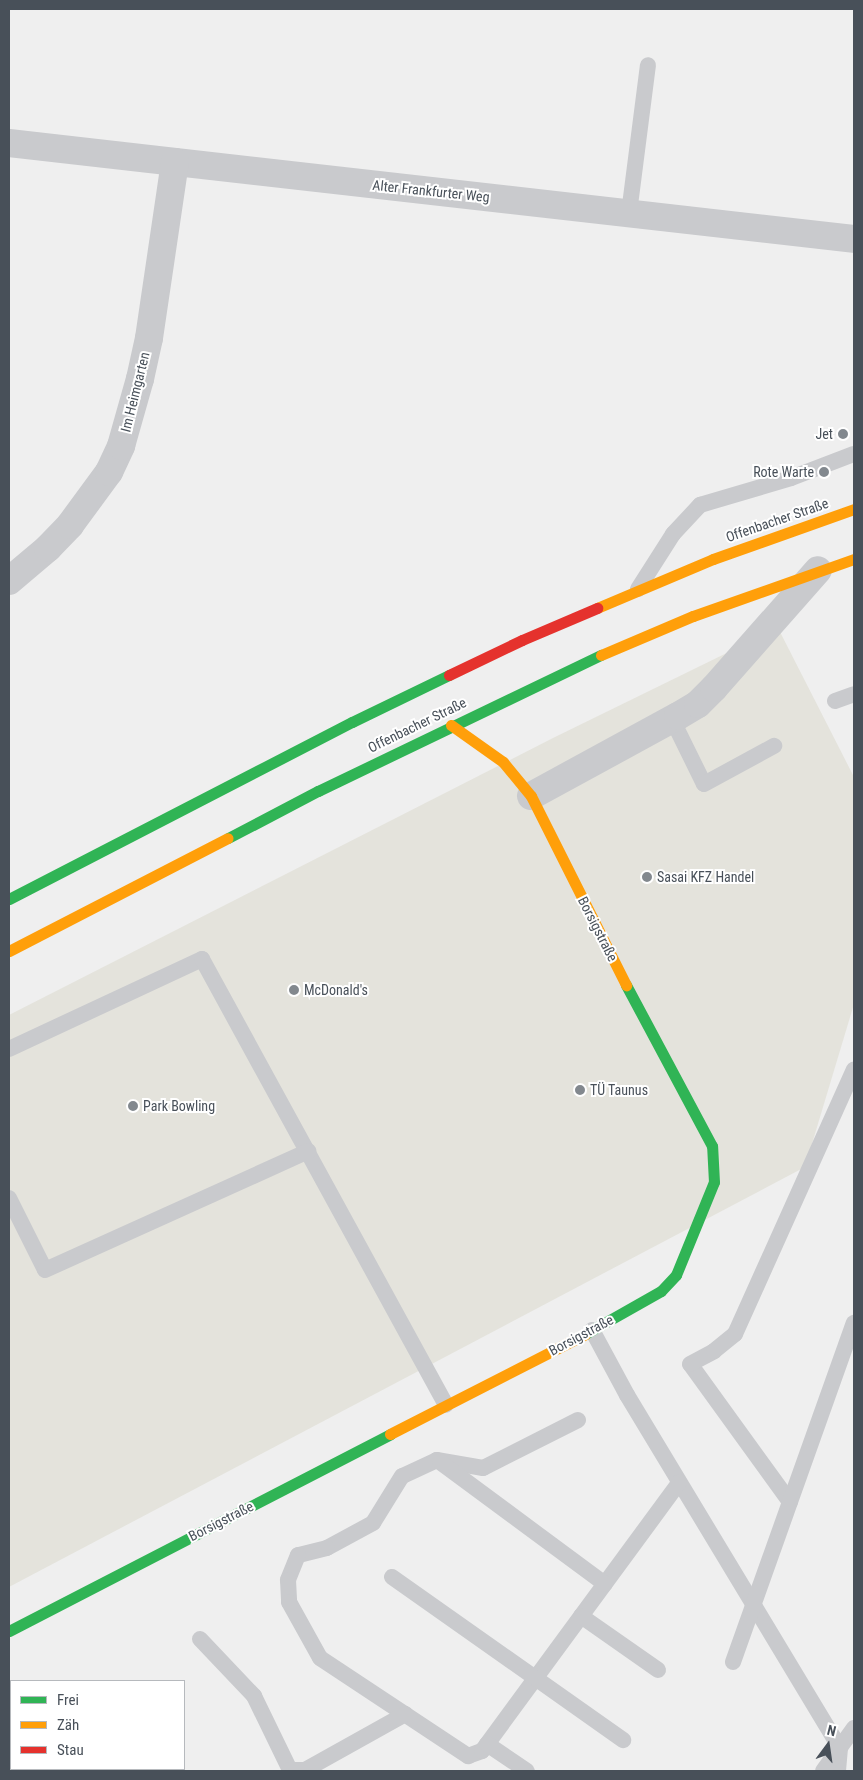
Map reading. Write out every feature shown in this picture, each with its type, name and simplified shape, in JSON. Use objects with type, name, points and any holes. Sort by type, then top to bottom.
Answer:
[{"type":"main road","name":"Offenbacher Straße","points":[[9,899],[451,674],[522,640],[713,559],[854,510]]},
{"type":"main road","name":"Offenbacher Straße","points":[[9,951],[450,725],[590,659],[693,616],[818,570],[854,559]]},
{"type":"main road","name":"Borsigstraße","points":[[9,1631],[592,1330],[662,1291],[676,1275],[714,1182],[712,1146],[591,918],[531,796],[503,762],[487,749],[450,725]]},
{"type":"street","name":"Alter Frankfurter Weg","points":[[9,142],[854,239]]},
{"type":"street","name":"Im Heimgarten","points":[[9,581],[48,548],[70,524],[109,472],[121,446],[140,379],[149,338],[175,162]]},
{"type":"street","points":[[531,796],[698,704],[818,570]]},
{"type":"lane","points":[[629,214],[648,65]]},
{"type":"lane","points":[[637,590],[673,534],[700,505],[791,478],[854,454]]},
{"type":"lane","points":[[835,701],[854,694]]},
{"type":"lane","points":[[672,719],[704,784],[774,746]]},
{"type":"lane","points":[[9,1049],[202,959],[446,1405]]},
{"type":"lane","points":[[790,1502],[690,1364],[714,1351],[735,1334],[854,1069]]},
{"type":"lane","points":[[9,1198],[45,1270],[308,1150]]},
{"type":"lane","points":[[733,1662],[854,1323]]},
{"type":"lane","points":[[592,1330],[627,1396],[840,1748],[838,1771]]},
{"type":"lane","points":[[578,1420],[483,1468],[437,1460],[402,1476],[373,1523],[328,1548],[298,1555],[288,1580],[289,1602],[320,1658],[468,1756],[482,1752],[679,1483]]},
{"type":"lane","points":[[437,1460],[605,1584]]},
{"type":"lane","points":[[392,1577],[623,1740]]},
{"type":"lane","points":[[581,1616],[658,1670]]},
{"type":"lane","points":[[200,1639],[254,1696],[290,1770],[305,1770],[405,1714]]},
{"type":"lane","points":[[823,1771],[854,1728]]},
{"type":"lane","points":[[487,1744],[527,1771]]},
{"type":"shaded area","points":[[778,628],[854,777],[854,1004],[805,1167],[9,1587],[9,1015],[553,738]]},
{"type":"traffic: fast","points":[[228,838],[318,791],[601,655]]},
{"type":"traffic: fast","points":[[9,899],[352,722],[449,675]]},
{"type":"traffic: fast","points":[[585,1334],[661,1291],[676,1275],[714,1182],[712,1146],[626,985]]},
{"type":"traffic: fast","points":[[9,1631],[390,1434]]},
{"type":"traffic: slow","points":[[597,608],[713,559],[854,509]]},
{"type":"traffic: slow","points":[[601,655],[693,616],[854,559]]},
{"type":"traffic: slow","points":[[451,725],[503,762],[531,796],[626,985]]},
{"type":"traffic: slow","points":[[9,951],[228,838]]},
{"type":"traffic: slow","points":[[390,1434],[585,1334]]},
{"type":"traffic: jam","points":[[449,675],[522,640],[597,608]]},
{"type":"place","name":"Jet","points":[[843,434]]},
{"type":"place","name":"Rote Warte","points":[[824,472]]},
{"type":"place","name":"Sasai KFZ Handel","points":[[647,877]]},
{"type":"place","name":"McDonald's","points":[[294,990]]},
{"type":"place","name":"TÜ Taunus","points":[[580,1090]]},
{"type":"place","name":"Park Bowling","points":[[133,1106]]}]
